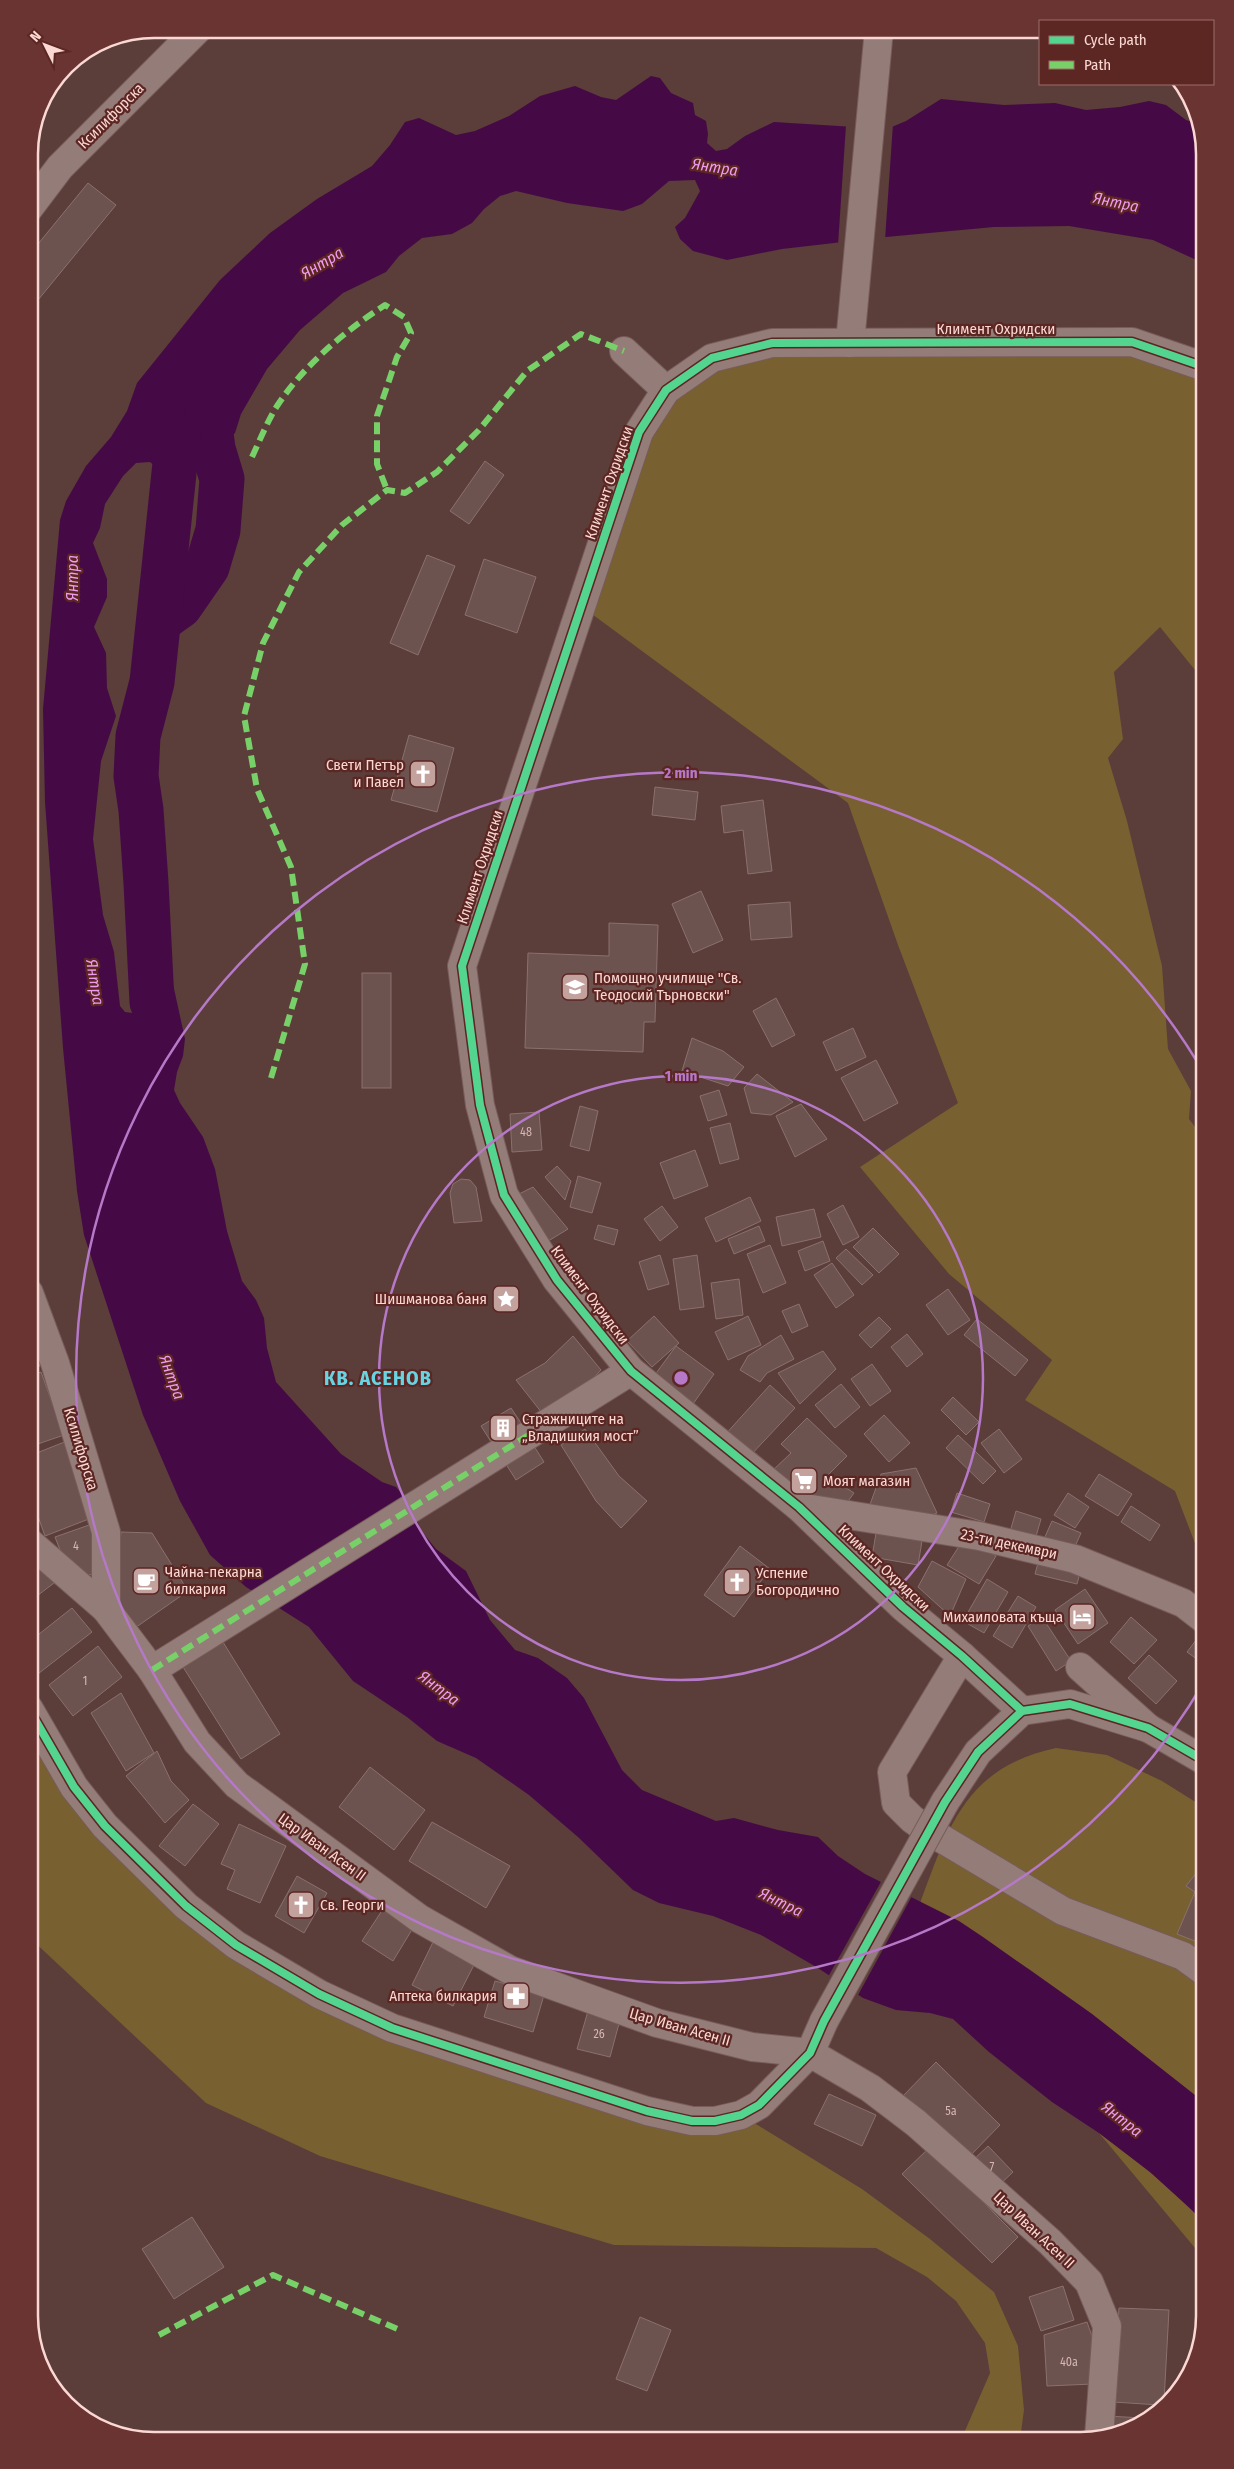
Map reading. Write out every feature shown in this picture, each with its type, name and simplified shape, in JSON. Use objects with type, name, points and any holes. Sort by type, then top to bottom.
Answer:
[{"type":"street","name":"Ксилифорска","points":[[38,196],[60,167],[189,38]]},
{"type":"street","points":[[850,343],[878,38]]},
{"type":"street","name":"Климент Охридски","points":[[1022,1711],[962,1656],[903,1607],[799,1507],[631,1371],[557,1280],[504,1195],[480,1105],[462,966],[639,432],[666,390],[712,358],[772,343],[1132,342],[1196,364]]},
{"type":"street","points":[[624,351],[666,390]]},
{"type":"street","name":"Ксилифорска","points":[[38,1317],[55,1363],[106,1532],[106,1609]]},
{"type":"street","points":[[152,1670],[631,1371]]},
{"type":"street","name":"23-ти декември","points":[[799,1507],[980,1536],[1075,1559],[1183,1603],[1196,1613]]},
{"type":"street","name":"Цар Иван Асен II","points":[[38,1545],[106,1609],[152,1670],[197,1742],[237,1785],[420,1919],[510,1970],[657,2023],[752,2047],[810,2053],[870,2088],[916,2123],[1050,2242],[1089,2282],[1107,2326],[1100,2429]]},
{"type":"street","points":[[962,1656],[892,1772],[896,1803],[912,1819],[929,1831],[1063,1911],[1183,1956],[1196,1965]]},
{"type":"street","points":[[1080,1668],[1148,1728],[1196,1756]]},
{"type":"street","points":[[38,1725],[74,1787],[105,1826],[186,1906],[236,1945],[319,1994],[392,2028],[647,2111],[692,2121],[715,2121],[741,2115],[759,2105],[810,2053],[824,2021],[945,1802],[978,1752],[1022,1711],[1070,1704],[1148,1728]]},
{"type":"shaded area","points":[[1132,342],[1196,364],[1196,670],[1160,627],[1114,672],[1123,739],[1108,758],[1127,821],[1162,966],[1168,1049],[1191,1091],[1189,1119],[1196,1128],[1196,1546],[1175,1491],[1025,1400],[1052,1360],[949,1274],[860,1167],[958,1103],[898,945],[848,803],[581,606],[639,432],[712,358]]},
{"type":"shaded area","points":[[38,1723],[105,1826],[319,1994],[647,2111],[741,2115],[862,2189],[930,2239],[994,2292],[1018,2346],[1024,2410],[1021,2432],[965,2432],[990,2373],[985,2343],[956,2301],[927,2277],[876,2248],[614,2245],[320,2156],[206,2103],[38,1945]]},
{"type":"shaded area","points":[[1056,1748],[1107,1755],[1162,1781],[1196,1802],[1196,2096],[1092,2014],[1029,1969],[920,1903],[941,1849],[952,1825],[965,1804],[981,1786],[1000,1770],[1025,1757]]},
{"type":"shaded area","points":[[1099,2133],[1168,2187],[1196,2215],[1196,2249]]},
{"type":"water","name":"Янтра","points":[[651,76],[660,78],[671,93],[693,103],[695,115],[706,121],[707,143],[716,151],[727,149],[745,136],[774,122],[887,129],[906,121],[941,99],[1004,105],[1055,103],[1086,110],[1120,107],[1149,101],[1166,105],[1186,120],[1193,122],[1196,138],[1196,260],[1153,240],[1069,226],[994,227],[886,237],[782,249],[727,260],[693,251],[680,239],[675,227],[685,218],[700,191],[695,180],[669,181],[642,204],[623,211],[567,203],[516,191],[500,196],[484,209],[472,223],[452,234],[422,238],[399,256],[386,272],[343,293],[300,330],[267,369],[241,414],[235,433],[221,446],[204,454],[187,468],[179,489],[172,496],[167,492],[162,472],[150,462],[136,463],[123,476],[105,504],[100,528],[93,543],[107,579],[107,597],[94,627],[106,653],[107,688],[116,716],[101,761],[93,839],[103,915],[114,952],[120,1006],[125,1012],[133,1013],[141,1007],[143,990],[137,964],[141,942],[156,943],[159,963],[164,977],[173,984],[185,1039],[183,1056],[177,1072],[174,1090],[180,1103],[203,1137],[215,1169],[227,1231],[242,1281],[256,1300],[264,1318],[267,1348],[276,1382],[341,1454],[382,1482],[396,1487],[416,1511],[419,1528],[436,1549],[466,1571],[490,1620],[515,1650],[538,1658],[567,1678],[584,1698],[622,1770],[642,1790],[716,1821],[734,1818],[778,1830],[818,1837],[838,1856],[865,1874],[959,1921],[983,1937],[1092,2014],[1196,2096],[1196,2214],[1150,2172],[1099,2133],[1052,2102],[989,2052],[953,2019],[930,2013],[896,2010],[863,1998],[818,1968],[761,1935],[713,1916],[659,1903],[633,1890],[578,1837],[529,1795],[476,1758],[437,1741],[407,1717],[353,1681],[309,1627],[246,1587],[210,1555],[180,1501],[143,1415],[84,1235],[77,1191],[63,1048],[45,802],[43,709],[60,520],[66,501],[86,466],[111,437],[127,411],[137,383],[220,280],[270,233],[317,199],[372,166],[390,145],[405,122],[419,118],[456,135],[475,131],[509,116],[540,96],[575,86],[601,97],[616,100]]},
{"type":"pier","points":[[893,124],[885,240],[838,245],[846,125],[887,127]]},
{"type":"pier","points":[[882,1880],[912,1896],[857,1997],[828,1977]]},
{"type":"building","points":[[88,183],[116,205],[38,300],[38,244]]},
{"type":"building","points":[[485,461],[504,475],[469,524],[450,511]]},
{"type":"building","points":[[427,555],[455,566],[418,655],[390,643]]},
{"type":"building","points":[[484,559],[536,577],[517,633],[465,615]]},
{"type":"building","name":"Свети Петър и Павел","points":[[409,735],[454,748],[437,812],[391,800]]},
{"type":"building","points":[[655,787],[698,792],[695,820],[652,815]]},
{"type":"building","points":[[763,800],[772,871],[748,874],[743,830],[724,833],[721,806]]},
{"type":"building","points":[[701,891],[723,940],[693,953],[672,904]]},
{"type":"building","points":[[790,902],[792,937],[751,940],[748,905]]},
{"type":"building","points":[[609,923],[658,925],[655,1022],[644,1022],[643,1052],[525,1048],[528,953],[609,956]]},
{"type":"building","points":[[362,973],[391,973],[391,1088],[362,1088]]},
{"type":"building","points":[[776,998],[795,1035],[772,1047],[753,1011]]},
{"type":"building","points":[[853,1028],[866,1057],[836,1071],[823,1042]]},
{"type":"building","points":[[692,1038],[723,1051],[744,1067],[728,1086],[682,1071]]},
{"type":"building","points":[[876,1060],[898,1103],[864,1121],[841,1078]]},
{"type":"building","points":[[757,1074],[793,1102],[771,1115],[751,1113],[744,1088]]},
{"type":"building","points":[[719,1090],[727,1115],[708,1121],[700,1096]]},
{"type":"building","points":[[801,1104],[827,1139],[795,1157],[776,1116]]},
{"type":"building","points":[[580,1106],[598,1111],[589,1151],[570,1146]]},
{"type":"building","points":[[539,1112],[542,1150],[512,1152],[510,1114]]},
{"type":"building","points":[[730,1123],[739,1159],[720,1164],[710,1128]]},
{"type":"building","points":[[695,1150],[708,1186],[674,1199],[660,1163]]},
{"type":"building","points":[[557,1166],[571,1181],[565,1200],[545,1177]]},
{"type":"building","points":[[578,1176],[601,1183],[592,1213],[570,1207]]},
{"type":"building","points":[[461,1179],[470,1180],[476,1187],[482,1221],[454,1223],[450,1193],[453,1184]]},
{"type":"building","points":[[533,1187],[568,1229],[545,1243],[517,1195]]},
{"type":"building","points":[[750,1197],[761,1221],[716,1242],[705,1218]]},
{"type":"building","points":[[843,1205],[859,1237],[843,1245],[827,1214]]},
{"type":"building","points":[[662,1206],[678,1227],[660,1241],[644,1219]]},
{"type":"building","points":[[814,1209],[821,1237],[782,1246],[776,1217]]},
{"type":"building","points":[[598,1225],[618,1230],[614,1245],[594,1239]]},
{"type":"building","points":[[759,1226],[765,1241],[734,1254],[728,1239]]},
{"type":"building","points":[[873,1228],[899,1254],[879,1273],[853,1247]]},
{"type":"building","points":[[823,1241],[830,1261],[805,1271],[798,1251]]},
{"type":"building","points":[[770,1245],[786,1283],[763,1293],[747,1254]]},
{"type":"building","points":[[846,1249],[873,1275],[862,1285],[836,1258]]},
{"type":"building","points":[[660,1255],[669,1284],[648,1290],[639,1262]]},
{"type":"building","points":[[697,1255],[704,1307],[680,1310],[673,1259]]},
{"type":"building","points":[[832,1263],[854,1295],[836,1308],[814,1275]]},
{"type":"building","points":[[739,1279],[743,1315],[716,1319],[711,1283]]},
{"type":"building","points":[[948,1289],[970,1320],[948,1335],[926,1305]]},
{"type":"building","points":[[799,1304],[808,1326],[792,1333],[782,1311]]},
{"type":"building","points":[[654,1316],[679,1343],[652,1367],[627,1341]]},
{"type":"building","points":[[748,1316],[761,1345],[728,1360],[715,1332]]},
{"type":"building","points":[[879,1317],[891,1329],[871,1348],[859,1335]]},
{"type":"building","points":[[977,1319],[1028,1360],[1015,1376],[964,1335]]},
{"type":"building","points":[[907,1334],[923,1354],[907,1367],[891,1347]]},
{"type":"building","points":[[781,1335],[794,1359],[767,1373],[760,1382],[740,1370],[748,1356]]},
{"type":"building","points":[[573,1336],[601,1370],[582,1390],[542,1413],[516,1380],[545,1363]]},
{"type":"building","points":[[676,1346],[714,1374],[693,1404],[654,1376]]},
{"type":"building","points":[[823,1351],[836,1369],[800,1404],[778,1373]]},
{"type":"building","points":[[872,1364],[891,1391],[870,1406],[851,1379]]},
{"type":"building","points":[[41,1372],[64,1435],[38,1444],[38,1373]]},
{"type":"building","points":[[841,1384],[860,1407],[835,1428],[815,1405]]},
{"type":"building","points":[[770,1385],[795,1408],[748,1458],[724,1436]]},
{"type":"building","points":[[953,1397],[979,1422],[966,1435],[941,1410]]},
{"type":"building","name":"Стражниците на „Владишкия мост”","points":[[511,1408],[525,1429],[495,1448],[481,1426]]},
{"type":"building","points":[[884,1415],[910,1443],[889,1462],[864,1434]]},
{"type":"building","points":[[807,1418],[847,1456],[827,1476],[854,1493],[843,1508],[806,1504],[771,1472],[791,1453],[781,1444]]},
{"type":"building","points":[[585,1429],[619,1476],[647,1501],[621,1528],[596,1501],[561,1445]]},
{"type":"building","points":[[999,1429],[1022,1459],[1004,1473],[981,1443]]},
{"type":"building","points":[[958,1435],[996,1471],[983,1484],[946,1448]]},
{"type":"building","points":[[67,1441],[94,1517],[45,1536],[38,1516],[38,1452]]},
{"type":"building","name":"Стражниците на „Владишкия мост”","points":[[532,1443],[544,1462],[516,1480],[504,1461]]},
{"type":"building","points":[[916,1468],[937,1513],[920,1520],[868,1510],[881,1474]]},
{"type":"building","points":[[1099,1474],[1132,1494],[1118,1516],[1085,1496]]},
{"type":"building","points":[[957,1493],[990,1504],[984,1522],[951,1512]]},
{"type":"building","points":[[1068,1493],[1089,1507],[1075,1528],[1054,1515]]},
{"type":"building","points":[[1131,1506],[1160,1525],[1150,1541],[1121,1522]]},
{"type":"building","points":[[1016,1511],[1041,1519],[1035,1540],[1010,1532]]},
{"type":"building","points":[[1052,1521],[1081,1533],[1073,1551],[1044,1539]]},
{"type":"building","points":[[92,1524],[95,1535],[92,1574],[79,1579],[62,1555],[55,1537]]},
{"type":"building","points":[[877,1527],[923,1535],[918,1565],[872,1557]]},
{"type":"building","points":[[121,1532],[152,1533],[188,1591],[132,1630],[115,1599]]},
{"type":"building","points":[[965,1537],[996,1556],[979,1584],[947,1565]]},
{"type":"building","name":"Успение Богородично","points":[[740,1546],[770,1569],[734,1617],[704,1595]]},
{"type":"building","points":[[1039,1559],[1081,1569],[1077,1584],[1035,1574]]},
{"type":"building","points":[[932,1561],[966,1579],[950,1616],[918,1587]]},
{"type":"building","points":[[38,1563],[54,1583],[38,1595]]},
{"type":"building","points":[[987,1579],[1008,1592],[984,1633],[963,1621]]},
{"type":"building","name":"Михаиловата къща","points":[[1085,1589],[1108,1623],[1078,1644],[1055,1610]]},
{"type":"building","points":[[1018,1596],[1036,1607],[1012,1648],[993,1636]]},
{"type":"building","points":[[72,1608],[92,1632],[38,1674],[38,1635]]},
{"type":"building","points":[[1042,1617],[1071,1661],[1056,1671],[1028,1626]]},
{"type":"building","points":[[1131,1617],[1157,1640],[1134,1664],[1110,1642]]},
{"type":"building","points":[[218,1634],[280,1734],[241,1759],[178,1659]]},
{"type":"building","points":[[1196,1640],[1196,1658],[1187,1652]]},
{"type":"building","points":[[98,1646],[122,1677],[73,1716],[49,1685]]},
{"type":"building","points":[[1149,1655],[1177,1681],[1156,1704],[1128,1678]]},
{"type":"building","points":[[121,1693],[154,1753],[126,1771],[91,1713]]},
{"type":"building","points":[[157,1751],[171,1781],[189,1800],[165,1823],[126,1776]]},
{"type":"building","points":[[370,1767],[425,1810],[394,1850],[339,1807]]},
{"type":"building","points":[[193,1804],[219,1824],[185,1866],[159,1846]]},
{"type":"building","points":[[432,1822],[510,1866],[486,1908],[409,1861]]},
{"type":"building","points":[[239,1824],[286,1846],[260,1903],[227,1889],[235,1870],[221,1864]]},
{"type":"building","points":[[1196,1873],[1196,1941],[1177,1934],[1195,1892],[1186,1886]]},
{"type":"building","name":"Св. Георги","points":[[297,1876],[327,1893],[304,1933],[275,1916]]},
{"type":"building","points":[[383,1909],[413,1928],[393,1961],[362,1941]]},
{"type":"building","points":[[435,1938],[477,1959],[453,2006],[412,1985]]},
{"type":"building","points":[[495,1981],[544,1995],[533,2032],[484,2017]]},
{"type":"building","points":[[588,2011],[620,2020],[610,2057],[577,2049]]},
{"type":"building","points":[[936,2062],[1000,2125],[967,2159],[902,2097]]},
{"type":"building","points":[[829,2094],[876,2115],[862,2146],[814,2124]]},
{"type":"building","points":[[988,2146],[1013,2172],[996,2188],[971,2162]]},
{"type":"building","points":[[929,2148],[1018,2237],[992,2263],[902,2174]]},
{"type":"building","points":[[192,2217],[224,2267],[174,2299],[142,2249]]},
{"type":"building","points":[[1063,2286],[1074,2320],[1041,2331],[1029,2297]]},
{"type":"building","points":[[1119,2308],[1169,2310],[1164,2397],[1155,2405],[1113,2402]]},
{"type":"building","points":[[640,2317],[671,2330],[647,2391],[616,2379]]},
{"type":"building","points":[[1087,2322],[1093,2339],[1093,2384],[1047,2386],[1044,2335]]},
{"type":"building","points":[[1107,2416],[1136,2418],[1125,2423],[1106,2429]]},
{"type":"waterway","points":[[159,621],[180,606],[207,567],[218,530],[222,479],[213,449],[205,387]]},
{"type":"waterway","points":[[152,1002],[141,810],[136,776],[138,736],[152,682],[178,435]]},
{"type":"marked path","points":[[252,457],[273,412],[312,363],[355,326],[385,305],[404,317],[411,333],[397,357],[377,416],[377,464],[387,490]]},
{"type":"marked path","points":[[271,1078],[305,964],[291,867],[257,789],[244,716],[263,643],[299,572],[342,525],[387,490],[405,493],[437,472],[479,430],[527,371],[581,334],[624,351]]},
{"type":"marked path","points":[[152,1670],[535,1431]]},
{"type":"marked path","points":[[159,2335],[273,2275],[402,2331]]},
{"type":"cycle path","points":[[1022,1711],[962,1656],[903,1607],[799,1507],[631,1371],[557,1280],[504,1195],[480,1105],[462,966],[639,432],[666,390],[712,358],[772,343],[1132,342],[1196,364]]},
{"type":"cycle path","points":[[38,1725],[74,1787],[105,1826],[186,1906],[236,1945],[319,1994],[392,2028],[647,2111],[692,2121],[715,2121],[741,2115],[759,2105],[810,2053],[824,2021],[945,1802],[978,1752],[1022,1711],[1070,1704],[1148,1728],[1196,1756]]},
{"type":"place","name":"Свети Петър и Павел","points":[[423,774]]},
{"type":"place","name":"Помощно училище \"Св. Теодосий Търновски\"","points":[[575,987]]},
{"type":"place","name":"Шишманова баня","points":[[506,1299]]},
{"type":"place","name":"Стражниците на „Владишкия мост”","points":[[503,1428]]},
{"type":"place","name":"Моят магазин","points":[[804,1481]]},
{"type":"place","name":"Чайна-пекарна билкария","points":[[146,1581]]},
{"type":"place","name":"Успение Богородично","points":[[737,1582]]},
{"type":"place","name":"Михаиловата къща","points":[[1082,1617]]},
{"type":"place","name":"Св. Георги","points":[[301,1905]]},
{"type":"place","name":"Аптека билкария","points":[[516,1996]]},
{"type":"district","name":"КВ. АСЕНОВ","points":[[378,1378]]}]
